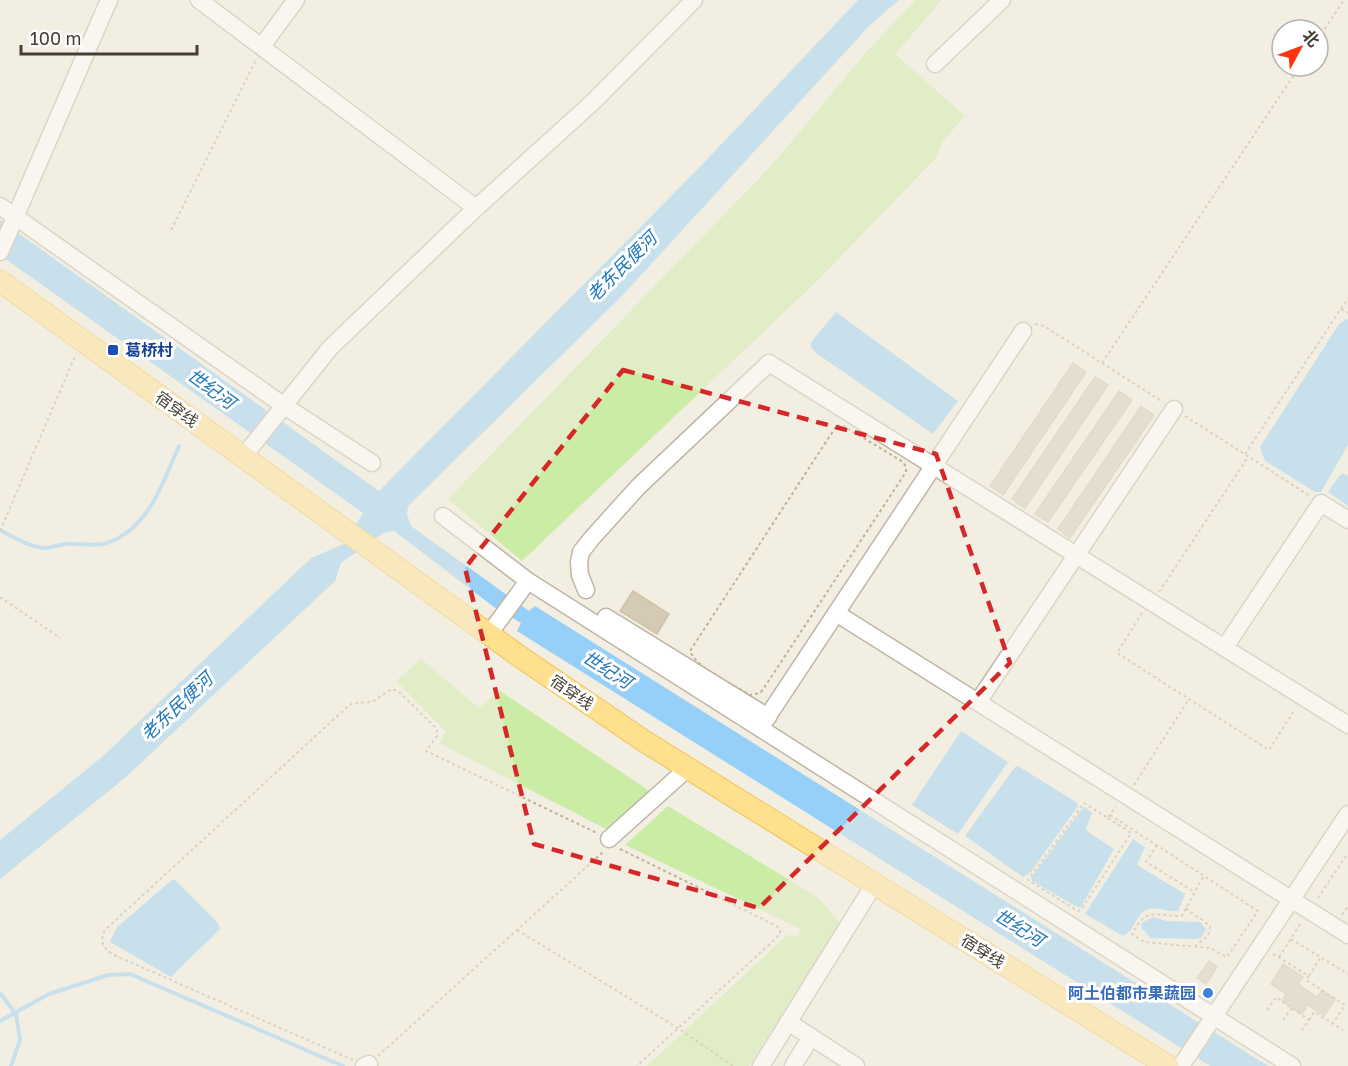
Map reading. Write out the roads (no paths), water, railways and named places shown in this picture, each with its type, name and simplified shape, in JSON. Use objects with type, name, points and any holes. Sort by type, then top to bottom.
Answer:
[{"type":"main road","name":"宿穿线","points":[[0,281],[82,341],[243,448],[493,628],[644,741],[874,883],[1178,1064]]},
{"type":"street","points":[[0,252],[109,0]]},
{"type":"street","points":[[199,0],[473,205]]},
{"type":"street","points":[[262,46],[296,0]]},
{"type":"street","points":[[243,448],[277,405],[330,348],[684,0]]},
{"type":"street","points":[[473,205],[593,102],[694,0]]},
{"type":"street","points":[[935,64],[1002,0]]},
{"type":"street","points":[[0,206],[14,220],[277,405],[372,463]]},
{"type":"street","points":[[764,723],[1023,331]]},
{"type":"street","points":[[586,590],[580,575],[579,562],[581,552],[592,537],[638,487],[769,363],[1348,725]]},
{"type":"street","points":[[978,702],[1174,409]]},
{"type":"street","points":[[1225,647],[1321,503],[1348,520]]},
{"type":"street","points":[[443,516],[525,585],[764,723],[1212,1019],[1292,1066]]},
{"type":"street","points":[[493,628],[525,585]]},
{"type":"street","points":[[836,613],[1348,935]]},
{"type":"street","points":[[600,614],[699,669],[764,723]]},
{"type":"street","points":[[611,841],[688,768]]},
{"type":"street","points":[[1178,1064],[1212,1019],[1345,824]]},
{"type":"street","points":[[761,1066],[874,883]]},
{"type":"street","points":[[788,1022],[856,1066]]},
{"type":"street","points":[[793,1066],[811,1037]]},
{"type":"water","points":[[858,0],[899,0],[870,25],[622,296],[408,506],[407,514],[411,526],[529,611],[535,606],[1268,1066],[1210,1066],[517,631],[521,623],[494,607],[394,531],[383,533],[341,563],[335,581],[126,777],[0,879],[0,840],[103,756],[311,558],[344,544],[363,513],[0,255],[0,220],[379,491],[693,174]]},
{"type":"water","points":[[836,312],[958,401],[933,434],[816,353],[811,347],[811,342]]},
{"type":"water","points":[[1348,320],[1348,445],[1321,492],[1315,492],[1265,461],[1260,447],[1339,324]]},
{"type":"water","points":[[1343,473],[1348,476],[1348,506],[1328,492]]},
{"type":"water","points":[[961,731],[1008,762],[958,834],[912,805]]},
{"type":"water","points":[[1018,766],[1076,802],[1078,806],[1030,873],[1023,877],[965,836]]},
{"type":"water","points":[[1085,807],[1092,813],[1086,828],[1088,832],[1114,849],[1079,908],[1032,881],[1031,878]]},
{"type":"water","points":[[1133,839],[1145,847],[1137,865],[1185,894],[1178,911],[1149,909],[1144,911],[1130,931],[1123,936],[1085,914]]},
{"type":"water","points":[[172,880],[175,880],[218,923],[220,929],[171,977],[110,942],[117,927]]},
{"type":"water","points":[[1153,917],[1167,921],[1200,922],[1206,929],[1201,938],[1196,939],[1150,938],[1141,927],[1143,922]]},
{"type":"waterway","points":[[0,530],[16,539],[41,548],[65,544],[107,543],[134,527],[144,516],[153,503],[179,446]]},
{"type":"waterway","points":[[0,1021],[49,994],[108,975],[130,974],[343,1066]]},
{"type":"waterway","points":[[0,993],[16,1014],[20,1040],[11,1066]]},
{"type":"place","name":"葛桥村","points":[[113,350]]},
{"type":"place","name":"阿土伯都市果蔬园","points":[[1208,993]]},
{"type":"water label","name":"老东民便河","points":[[622,267]]},
{"type":"water label","name":"世纪河","points":[[211,389]]},
{"type":"water label","name":"世纪河","points":[[607,670]]},
{"type":"water label","name":"老东民便河","points":[[177,707]]},
{"type":"water label","name":"世纪河","points":[[1019,928]]}]
